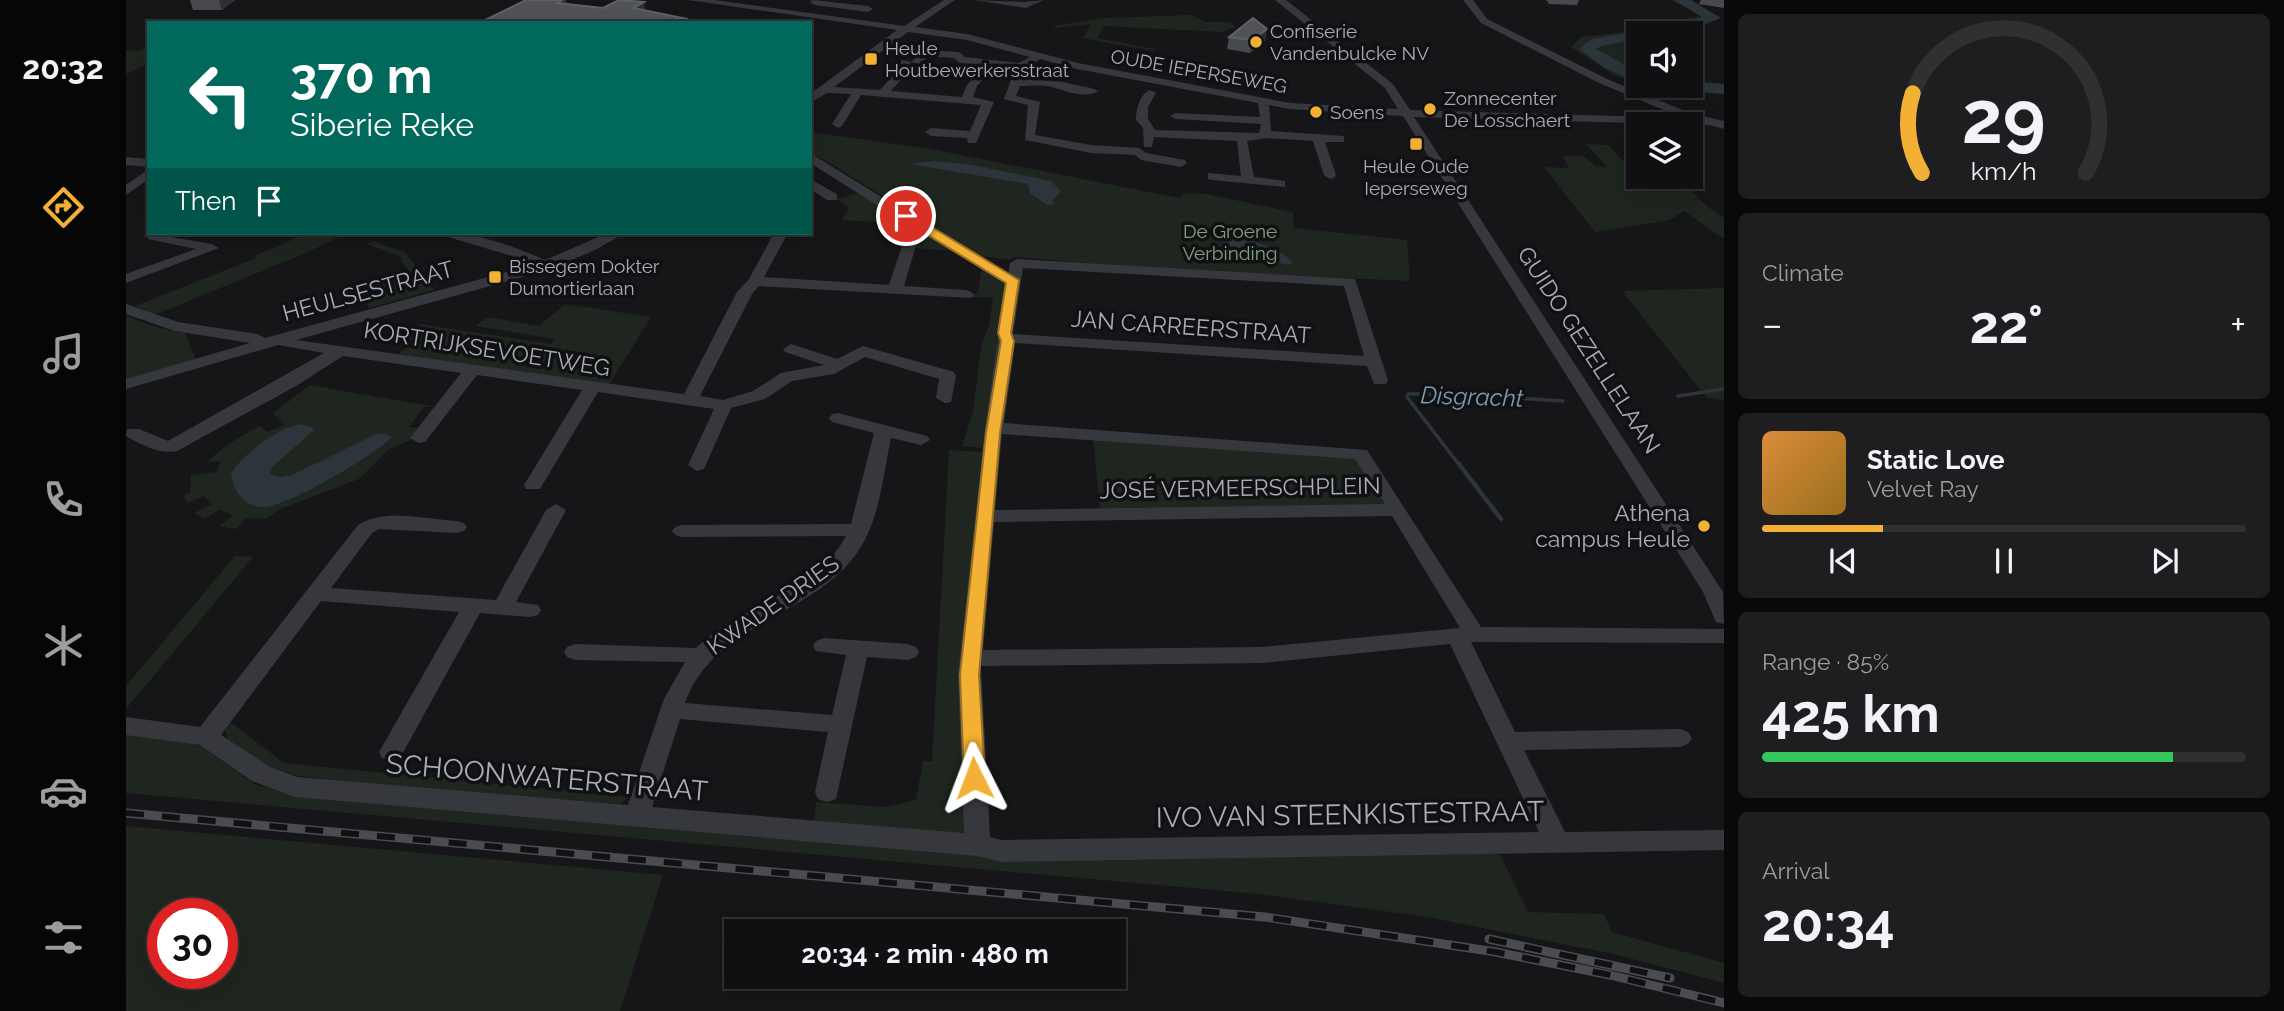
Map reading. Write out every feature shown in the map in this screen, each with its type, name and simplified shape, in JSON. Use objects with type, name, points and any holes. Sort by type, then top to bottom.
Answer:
[{"type":"street","name":"OUDE IEPERSEWEG","points":[[693,0],[981,40],[1088,69],[1263,102],[1407,113],[1706,122]]},
{"type":"street","points":[[812,98],[880,46],[950,0]]},
{"type":"street","points":[[978,0],[1026,5],[1039,0]]},
{"type":"street","name":"GUIDO GEZELLELAAN","points":[[1280,0],[1389,86],[1713,592],[1724,617]]},
{"type":"street","points":[[1468,0],[1479,17],[1603,81],[1706,122],[1724,125]]},
{"type":"street","points":[[793,15],[817,1],[869,9]]},
{"type":"street","points":[[882,94],[911,62],[928,49],[959,55],[960,61],[1021,66],[1038,56]]},
{"type":"street","points":[[1021,66],[1010,99],[1034,102],[1028,137],[1083,147],[1139,152],[1147,149],[1149,127],[1142,120],[1142,107],[1149,99],[1150,93]]},
{"type":"street","points":[[966,101],[972,85],[980,77]]},
{"type":"street","points":[[1016,82],[1064,85],[1063,89],[1092,91]]},
{"type":"street","points":[[824,89],[988,102],[972,137],[931,132]]},
{"type":"street","points":[[838,124],[858,92]]},
{"type":"street","points":[[1263,102],[1265,134]]},
{"type":"street","points":[[1176,116],[1266,121]]},
{"type":"street","points":[[1149,133],[1242,140],[1265,134],[1340,139]]},
{"type":"street","points":[[1318,137],[1330,175]]},
{"type":"street","points":[[1242,140],[1248,179]]},
{"type":"street","points":[[1139,152],[1141,156],[1181,163]]},
{"type":"street","points":[[812,158],[1006,280],[1015,271],[1350,282],[1380,380]]},
{"type":"street","points":[[126,191],[147,175]]},
{"type":"street","points":[[1212,176],[1280,184]]},
{"type":"street","points":[[812,184],[832,197]]},
{"type":"street","points":[[895,290],[914,230]]},
{"type":"street","name":"HEULSESTRAAT","points":[[126,384],[280,338],[546,266],[589,249],[614,235]]},
{"type":"street","points":[[689,401],[745,292],[755,281],[780,235]]},
{"type":"street","points":[[126,279],[218,250],[153,236]]},
{"type":"street","points":[[477,236],[533,258],[546,266]]},
{"type":"street","points":[[977,845],[969,675],[973,658],[994,428],[1015,271]]},
{"type":"street","points":[[755,281],[966,295]]},
{"type":"street","points":[[126,309],[155,321],[257,339],[261,344]]},
{"type":"street","name":"KORTRIJKSEVOETWEG","points":[[280,338],[286,343],[724,405]]},
{"type":"street","name":"JAN CARREERSTRAAT","points":[[1006,338],[1373,361]]},
{"type":"street","points":[[791,349],[840,365]]},
{"type":"street","points":[[133,433],[171,447],[290,382],[341,350]]},
{"type":"street","points":[[697,465],[724,405],[759,395],[787,377],[828,370],[863,351],[948,376],[946,398]]},
{"type":"street","points":[[419,438],[472,370]]},
{"type":"street","points":[[533,485],[592,388]]},
{"type":"street","points":[[838,418],[921,440]]},
{"type":"street","name":"JOSÉ VERMEERSCHPLEIN","points":[[994,428],[1361,454],[1398,510]]},
{"type":"street","name":"KWADE DRIES","points":[[637,816],[678,689],[701,657],[729,631],[826,572],[849,548],[860,530],[884,430]]},
{"type":"street","points":[[502,608],[556,510]]},
{"type":"street","points":[[1398,510],[1466,636],[1509,741],[1557,843]]},
{"type":"street","name":"JOSÉ VERMEERSCHPLEIN","points":[[985,516],[1398,510]]},
{"type":"street","points":[[206,737],[365,528],[374,523],[457,527]]},
{"type":"street","points":[[682,531],[860,530]]},
{"type":"street","points":[[317,594],[530,610]]},
{"type":"street","points":[[391,752],[473,606]]},
{"type":"street","points":[[973,658],[1262,655],[1466,636],[1724,636]]},
{"type":"street","points":[[824,646],[908,652]]},
{"type":"street","points":[[827,792],[858,649]]},
{"type":"street","points":[[575,652],[690,654],[701,657]]},
{"type":"street","points":[[672,710],[842,724]]},
{"type":"street","name":"SCHOONWATERSTRAAT","points":[[126,726],[206,737],[261,774],[295,788],[977,845]]},
{"type":"street","points":[[1509,741],[1680,738]]},
{"type":"street","name":"IVO VAN STEENKISTESTRAAT","points":[[977,845],[1002,851],[1724,840]]},
{"type":"green space","points":[[1671,0],[1684,0],[1716,15],[1708,15],[1710,18],[1702,21],[1673,21],[1701,16]]},
{"type":"green space","points":[[1192,15],[1206,22],[1230,22],[1235,27],[1222,32],[1104,26],[1097,38],[1155,49],[1154,51],[1083,38],[1091,24],[1056,28],[1053,26],[1103,18]]},
{"type":"green space","points":[[1626,32],[1626,37],[1603,40],[1583,47],[1626,73],[1626,78],[1616,76],[1571,47],[1581,37]]},
{"type":"green space","points":[[1626,38],[1626,73],[1588,49],[1595,44]]},
{"type":"green space","points":[[147,47],[147,64],[126,74],[126,50],[139,51]]},
{"type":"green space","name":"De Groene Verbinding","points":[[812,132],[931,149],[1179,198],[1186,193],[1206,194],[1293,212],[1294,228],[1407,240],[1410,281],[1197,271],[1013,257],[1010,260],[975,255],[827,161],[812,155]]},
{"type":"green space","points":[[1586,144],[1608,145],[1626,161],[1626,189],[1689,189],[1724,218],[1724,239],[1684,211],[1670,220],[1595,232],[1544,167],[1569,168],[1563,156],[1584,156],[1595,166],[1607,167]]},
{"type":"green space","points":[[863,192],[957,251],[913,248],[913,227],[908,224],[842,220],[849,207],[836,199]]},
{"type":"green space","points":[[303,235],[343,235],[304,254],[154,315],[135,306],[256,258],[254,256]]},
{"type":"green space","points":[[373,241],[405,252],[434,290],[369,308],[356,287],[411,273],[400,260],[403,258],[366,244]]},
{"type":"green space","points":[[982,267],[1007,284],[983,448],[962,446],[973,412],[981,347],[989,325],[993,297],[973,297],[974,293],[978,293]]},
{"type":"green space","points":[[1724,288],[1724,400],[1707,398],[1622,291]]},
{"type":"green space","points":[[565,304],[651,317],[608,386],[398,354],[414,341],[401,338],[420,324],[551,344],[555,339],[476,326],[487,317],[539,326]]},
{"type":"green space","points":[[126,316],[159,328],[185,333],[196,360],[126,381]]},
{"type":"green space","points":[[310,385],[435,407],[424,407],[409,427],[419,428],[409,441],[389,449],[359,479],[280,509],[266,519],[246,518],[236,529],[219,526],[234,515],[219,510],[205,519],[194,513],[212,504],[204,496],[187,503],[184,495],[190,493],[191,475],[216,472],[221,461],[207,462],[260,426],[267,432],[285,425],[273,413]]},
{"type":"green space","points":[[1093,437],[1355,456],[1387,508],[1100,512]]},
{"type":"green space","points":[[949,450],[984,452],[966,830],[955,836],[814,823],[816,802],[885,807],[916,800],[923,761],[932,761]]},
{"type":"green space","points":[[235,556],[253,557],[126,709],[126,686]]},
{"type":"green space","points":[[231,723],[284,763],[629,797],[620,804],[373,785],[293,775],[267,766],[228,739],[225,730]]},
{"type":"green space","points":[[126,734],[173,738],[204,747],[256,785],[310,797],[767,834],[1499,853],[1528,912],[1604,914],[1612,932],[1724,963],[1724,983],[1614,954],[1427,917],[1259,894],[126,793]]},
{"type":"green space","points":[[126,826],[663,875],[620,1011],[126,1011]]},
{"type":"shaded area","points":[[933,161],[967,164],[1051,181],[1061,191],[1052,201],[1054,204],[1047,205],[1030,193],[1028,184],[910,164]]},
{"type":"shaded area","points":[[1223,235],[1239,237],[1271,248],[1292,263],[1288,265],[1229,252],[1221,238]]},
{"type":"shaded area","points":[[300,424],[314,428],[313,431],[272,467],[270,474],[281,477],[292,475],[376,434],[383,433],[392,437],[351,466],[311,489],[265,507],[252,505],[237,492],[231,473],[262,443],[281,431]]},
{"type":"building","points":[[526,0],[562,0],[557,3],[603,8],[619,0],[644,2],[633,8],[687,19],[686,21],[483,21]]},
{"type":"building","points":[[1253,18],[1267,29],[1252,40],[1229,37]]},
{"type":"waterway","points":[[1681,0],[1714,18],[1703,22]]},
{"type":"waterway","points":[[1626,37],[1597,42],[1586,49],[1626,72]]},
{"type":"waterway","points":[[1703,87],[1724,89]]},
{"type":"waterway","name":"Disgracht","points":[[1678,396],[1724,389]]},
{"type":"waterway","name":"Disgracht","points":[[1460,466],[1407,397],[1408,394],[1563,401]]},
{"type":"waterway","name":"Disgracht","points":[[1459,464],[1501,519]]},
{"type":"railway","points":[[126,813],[1265,917],[1496,952],[1610,975],[1724,1003]]},
{"type":"railway","points":[[1489,939],[1670,978]]},
{"type":"place","name":"Confiserie Vandenbulcke NV","points":[[1256,42]]},
{"type":"place","name":"Heule Houtbewerkersstraat","points":[[871,59]]},
{"type":"place","name":"Zonnecenter De Losschaert","points":[[1430,109]]},
{"type":"place","name":"Soens","points":[[1316,112]]},
{"type":"place","name":"Heule Oude Ieperseweg","points":[[1416,144]]},
{"type":"place","name":"Bissegem Dokter Dumortierlaan","points":[[495,277]]},
{"type":"place","name":"Athena campus Heule","points":[[1704,526]]},
{"type":"route","points":[[906,216],[1006,280],[1013,280],[993,433],[973,658],[969,675],[974,778]]}]
